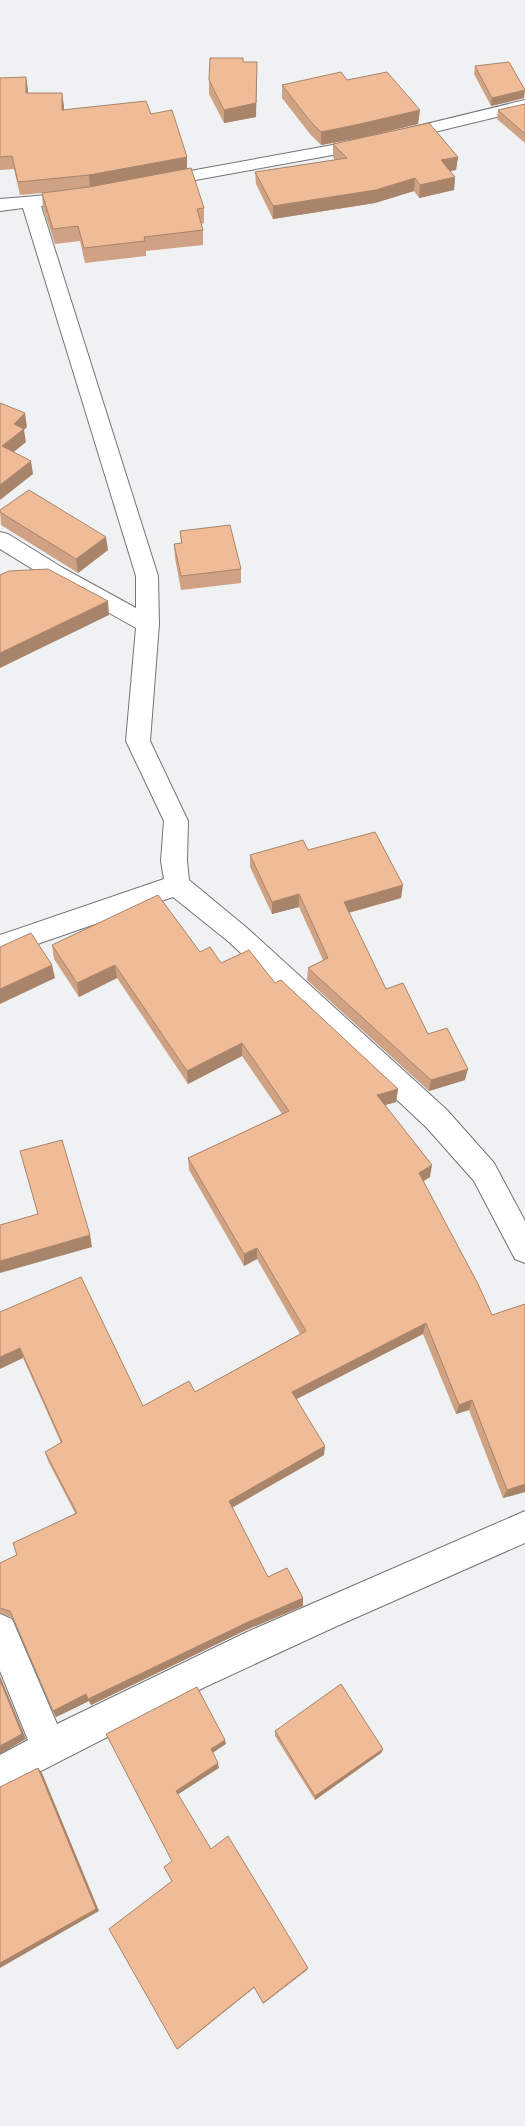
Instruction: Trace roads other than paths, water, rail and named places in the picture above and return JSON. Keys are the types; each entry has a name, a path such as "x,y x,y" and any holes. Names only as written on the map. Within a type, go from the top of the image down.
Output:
{"street":[{"path":"138,186 360,145 525,105"},
{"path":"0,205 60,199"},
{"path":"31,203 147,576 148,624 138,742 176,821 174,861 177,885 238,935 437,1119 484,1172 525,1250"},
{"path":"0,539 55,574 148,624"},
{"path":"18,576 55,574"},
{"path":"0,946 177,885"},
{"path":"0,1774 49,1747 212,1666 347,1603 525,1528"},
{"path":"0,1631 49,1747"}]}
